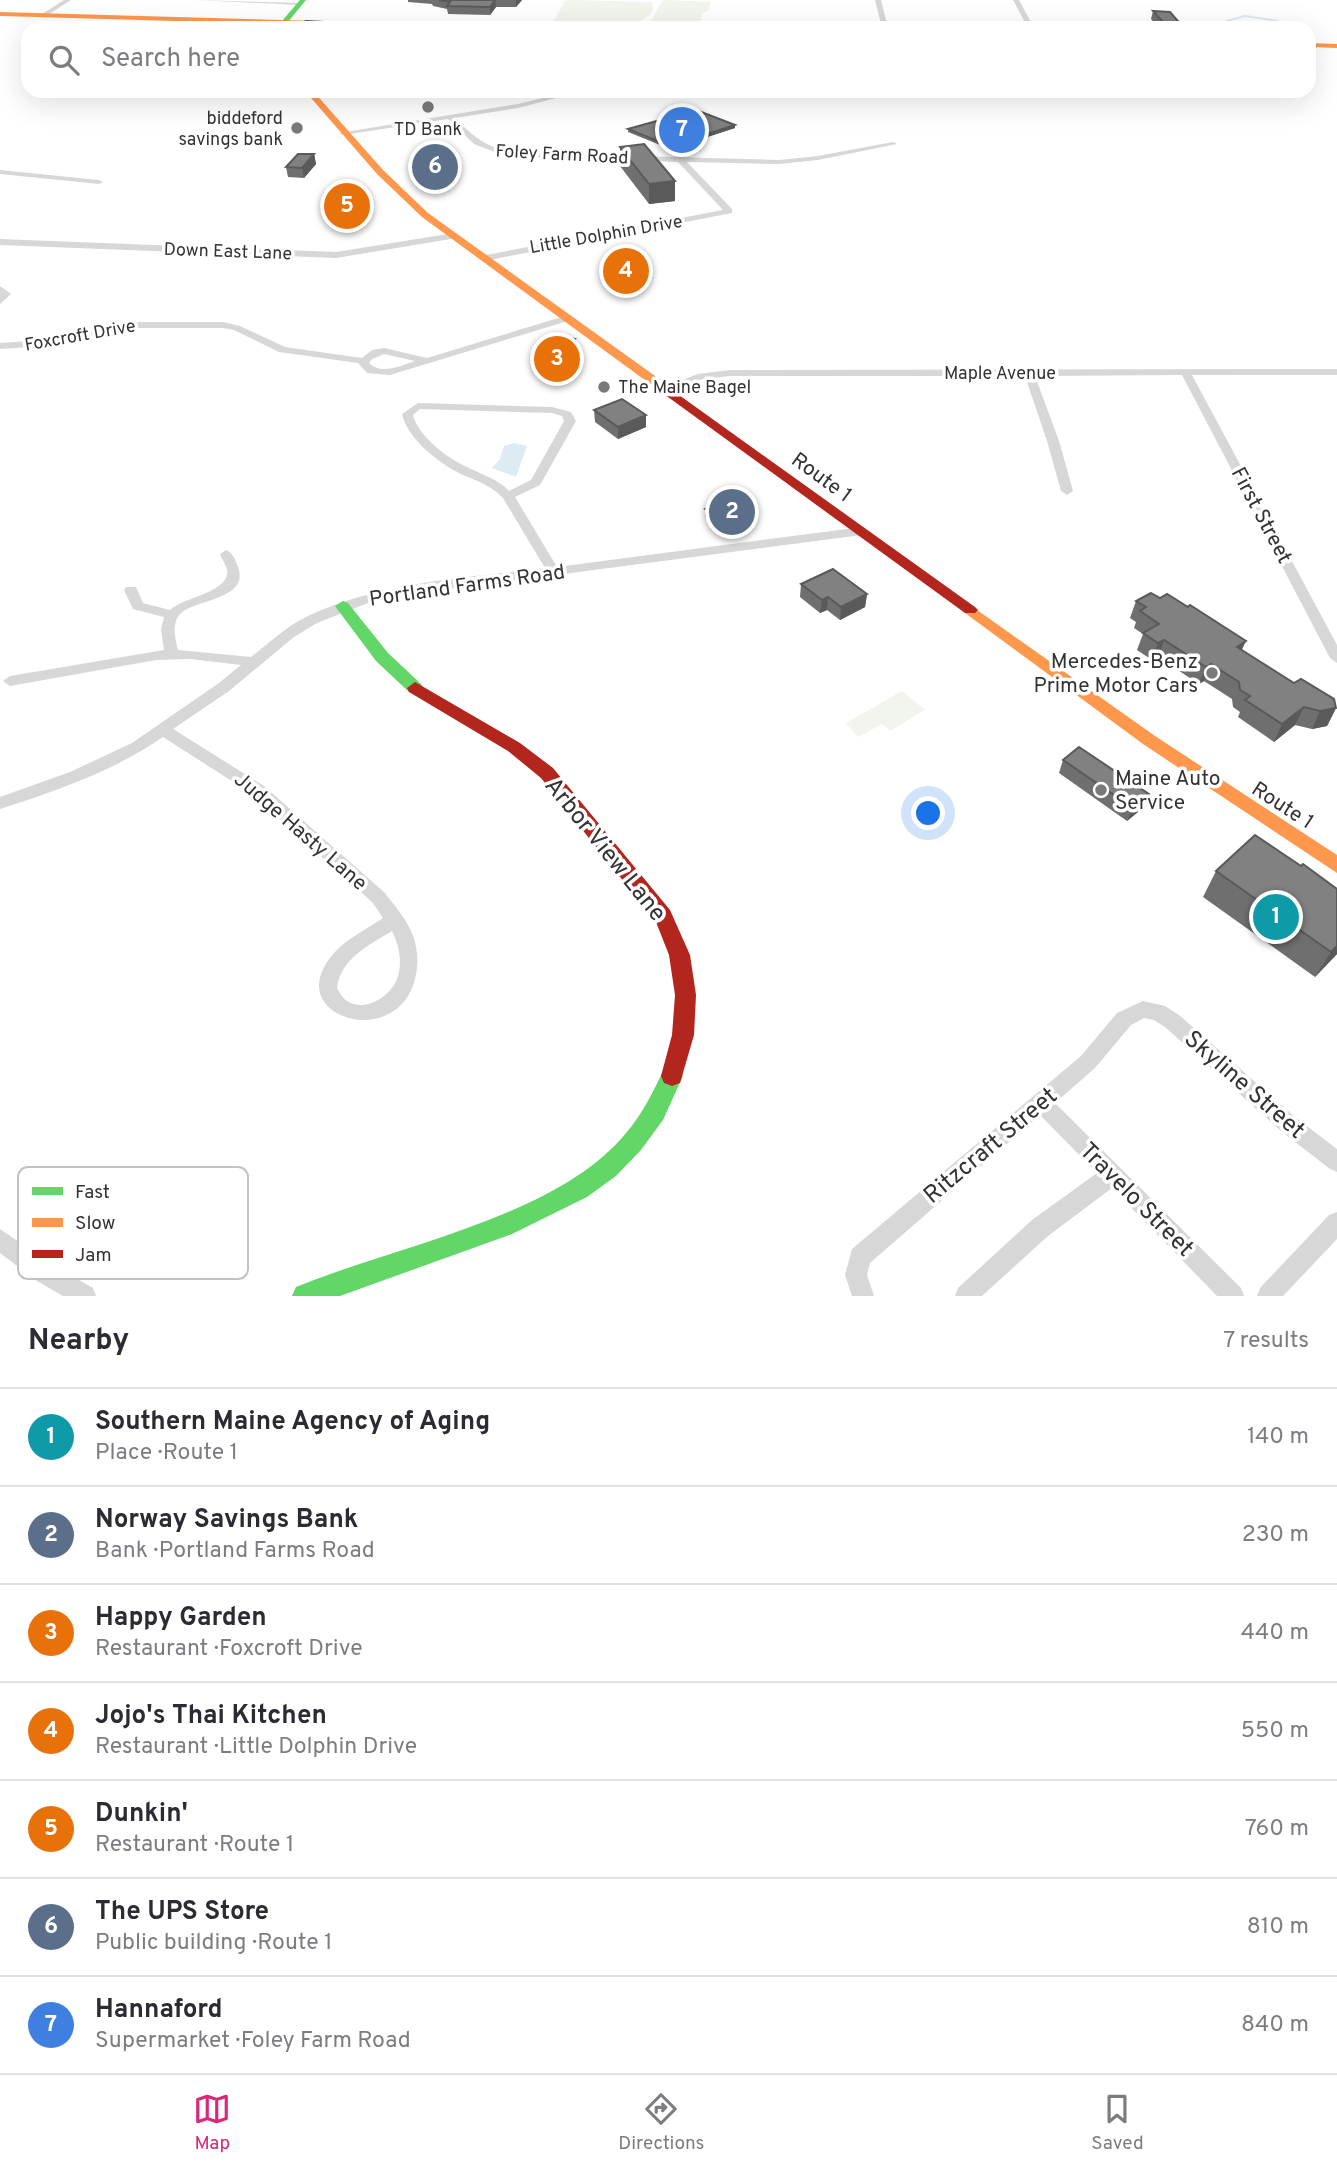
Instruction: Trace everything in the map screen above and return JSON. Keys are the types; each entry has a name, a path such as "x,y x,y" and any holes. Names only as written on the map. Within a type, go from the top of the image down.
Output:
{"main road":[{"path":"285,21 302,1"},
{"path":"0,14 187,21"},
{"path":"1316,45 1337,46"},
{"name":"Route 1","path":"315,98 400,193 454,236 1149,740 1337,865"},
{"name":"Arbor View Lane","path":"305,1296 491,1231 573,1195 616,1161 650,1121 673,1074 686,1019 685,976 672,931 650,899 562,789 512,745 401,677 343,606"}],"street":[{"path":"44,15 68,0"},
{"path":"197,0 302,1"},
{"path":"878,0 883,21"},
{"path":"1016,0 1027,21"},
{"path":"345,134 451,118 553,98"},
{"name":"Foley Farm Road","path":"451,118 476,144 493,151 788,162 893,144"},
{"name":"Little Dolphin Drive","path":"484,258 664,227 729,211 681,160"},
{"path":"0,173 99,182"},
{"name":"Down East Lane","path":"0,242 337,255 454,236"},
{"path":"0,289 6,294 0,301"},
{"name":"Foxcroft Drive","path":"364,361 366,369 381,373 568,318"},
{"name":"Foxcroft Drive","path":"0,346 44,343 127,325 223,325 237,328 287,351 364,361 375,354 390,351 412,359 429,361"},
{"name":"First Street","path":"1185,372 1337,659"},
{"name":"Maple Avenue","path":"665,388 702,376 730,373 1337,372"},
{"path":"1029,373 1067,491"},
{"path":"508,496 530,487 538,479 569,424 567,414 547,409 418,406 409,412 406,417 414,428 451,463 489,478 508,496 554,572"},
{"name":"Portland Farms Road","path":"0,803 102,765 163,730 300,627 343,606 403,591 862,531"},
{"path":"172,654 168,628 173,615 186,604 230,585 235,573 226,554"},
{"path":"131,590 138,606 173,615"},
{"path":"10,681 128,659 172,654 252,662"},
{"name":"Judge Hasty Lane","path":"163,730 258,790 379,898 396,919 408,947 411,964 409,980 402,993 374,1011 356,1012 340,1006 328,990 331,972 345,953 396,919"},
{"name":"Ritzcraft Street","path":"863,1296 856,1275 860,1257 1088,1062 1124,1019 1138,1011 1151,1010"},
{"name":"Skyline Street","path":"1151,1010 1172,1021 1287,1124 1337,1162"},
{"name":"Travelo Street","path":"1041,1102 1233,1296"},
{"path":"966,1296 1040,1228 1112,1174"},
{"path":"1268,1296 1337,1223"},
{"path":"0,1240 18,1253"},
{"path":"55,1279 85,1296"}],"shaded area":[{"path":"664,0 711,2 708,11 702,13 701,21 651,21"},
{"path":"565,1 652,2 653,9 647,17 639,21 554,21"},
{"path":"514,443 527,446 516,477 492,468 500,459 504,446"},
{"path":"902,691 925,710 890,731 882,724 858,737 846,723"}],"building":[{"path":"439,0 495,0 490,7 447,6 450,2"},
{"path":"1153,11 1170,12 1178,21 1162,21"},
{"path":"696,110 735,125 670,146 628,129"},
{"path":"644,144 675,181 649,184 620,147"},
{"path":"445,148 447,165 428,166 426,150"},
{"path":"298,154 314,154 302,168 286,167"},
{"path":"556,335 575,339 557,359 537,356"},
{"path":"622,399 646,415 618,427 594,410"},
{"path":"724,493 731,497 737,495 751,506 731,515 726,511 714,516 705,509 719,502 713,498"},
{"path":"833,569 867,594 841,607 828,597 822,600 801,584"},
{"path":"1151,593 1160,598 1167,594 1188,607 1190,605 1246,641 1237,647 1294,683 1301,679 1334,699 1336,708 1320,711 1304,707 1282,724 1245,700 1250,696 1240,690 1239,682 1211,664 1206,667 1164,640 1158,643 1143,633 1159,624 1140,611 1146,607 1136,601"},
{"path":"1079,747 1149,794 1133,808 1063,760"},
{"path":"1255,835 1301,866 1303,864 1337,889 1337,946 1331,952 1216,871"}],"waterway":[{"path":"1227,21 1245,16 1278,21"}],"traffic: fast":[{"path":"285,21 303,0"},
{"path":"343,606 382,657 415,688"},
{"path":"305,1296 512,1222 578,1189 608,1168 633,1143 655,1112 672,1076"}],"traffic: slow":[{"path":"0,14 244,21"},
{"path":"1316,45 1337,46"},
{"path":"315,98 380,172 425,215 672,394"},
{"path":"970,610 1149,740 1337,865"}],"traffic: jam":[{"path":"672,394 970,610"},
{"path":"415,688 514,747 547,773 663,916 679,955 686,995 683,1035 672,1076"}],"place":[{"name":"TD Bank","path":"428,107"},
{"name":"biddeford savings bank","path":"297,128"},
{"name":"Hannaford","path":"682,130"},
{"name":"The UPS Store","path":"435,167"},
{"name":"Dunkin'","path":"347,206"},
{"name":"Jojo's Thai Kitchen","path":"626,271"},
{"name":"Happy Garden","path":"557,359"},
{"name":"The Maine Bagel","path":"604,387"},
{"name":"Norway Savings Bank","path":"732,512"},
{"name":"Mercedes-Benz Prime Motor Cars","path":"1212,673"},
{"name":"Maine Auto Service","path":"1101,790"},
{"name":"Southern Maine Agency of Aging","path":"1276,917"}]}
